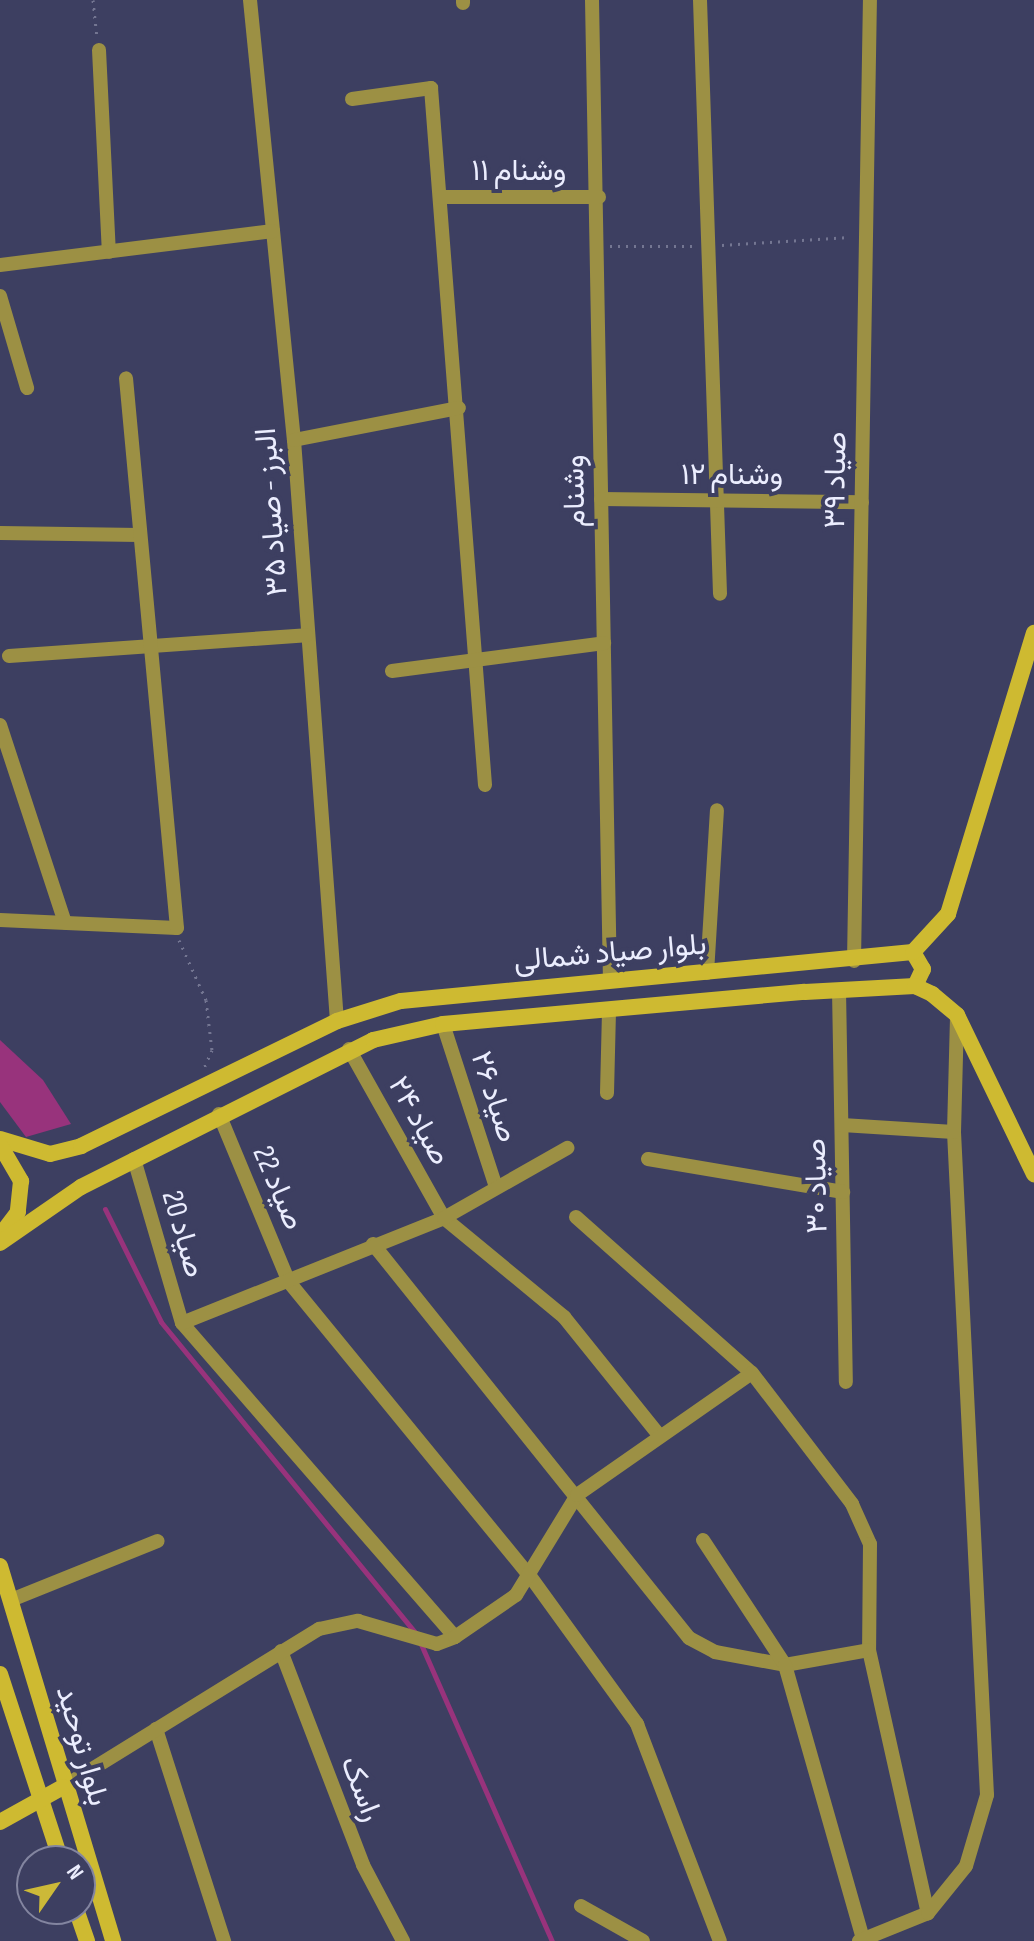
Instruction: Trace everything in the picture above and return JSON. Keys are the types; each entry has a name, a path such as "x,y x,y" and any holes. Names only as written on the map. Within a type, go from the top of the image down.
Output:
{"main road":[{"path":"1034,633 948,914 913,952 923,969 915,986 957,1015 1034,1174"},
{"name":"بلوار صیاد شمالی","path":"0,1139 50,1154 192,1092 337,1021 460,991 854,961 913,952"},
{"name":"بلوار صیاد شمالی","path":"0,1243 32,1215 219,1114 349,1049 443,1024 915,986"},
{"path":"0,1145 21,1181 18,1212 0,1237"},
{"name":"بلوار توحید","path":"0,1566 63,1787 113,1941"},
{"name":"بلوار توحید","path":"0,1674 56,1845"},
{"path":"0,1822 63,1787"}],"street":[{"name":"البرز - صیاد ۳۵","path":"250,0 294,440 306,635 337,1021"},
{"name":"وشنام","path":"592,0 599,197 597,246 610,981"},
{"path":"700,0 713,502 720,594"},
{"name":"صیاد ۳۹","path":"854,961 870,0"},
{"path":"99,50 109,252"},
{"path":"352,99 431,88 459,408 485,785"},
{"name":"وشنام ۱۱","path":"440,197 599,197"},
{"path":"0,265 273,231"},
{"path":"0,296 27,388"},
{"path":"0,920 177,928 126,378"},
{"path":"294,440 459,408"},
{"name":"وشنام ۱۲","path":"601,499 862,502"},
{"path":"0,533 140,535"},
{"path":"9,656 306,635"},
{"path":"392,671 604,643"},
{"path":"0,725 65,923"},
{"path":"707,973 717,810"},
{"name":"صیاد ۳۰","path":"839,990 846,1382"},
{"path":"607,1093 609,1011"},
{"path":"703,1540 785,1665 861,1940 928,1913 966,1866 987,1795 954,1132 957,1015"},
{"name":"صیاد ۲۶","path":"443,1024 496,1187"},
{"name":"صیاد ۲۴","path":"349,1049 444,1218"},
{"name":"صیاد 22","path":"219,1114 289,1282 530,1576 637,1724 720,1941"},
{"path":"842,1125 954,1132"},
{"path":"455,1637 182,1323 444,1218 567,1148"},
{"name":"صیاد 20","path":"134,1159 182,1323"},
{"path":"648,1159 843,1192"},
{"path":"576,1217 752,1373 852,1504 870,1544 869,1650 928,1913"},
{"path":"444,1218 564,1317 658,1434"},
{"path":"373,1244 689,1638 715,1652 785,1665 869,1650"},
{"path":"63,1787 319,1629 358,1621 437,1644 455,1637 516,1595 577,1495 658,1434 752,1373"},
{"path":"11,1600 158,1541"},
{"name":"راسک","path":"281,1651 363,1865 403,1941"},
{"path":"156,1729 224,1941"},
{"path":"581,1906 643,1941"}],"path":[{"path":"93,0 99,50"},
{"path":"597,246 708,246 866,236"},
{"path":"177,928 182,960 206,1000 212,1050 192,1092"}],"shaded area":[{"path":"0,1040 43,1080 71,1124 26,1137 0,1102"}],"waterway":[{"path":"105,1209 161,1322 416,1633"},
{"path":"420,1642 552,1941"}]}
